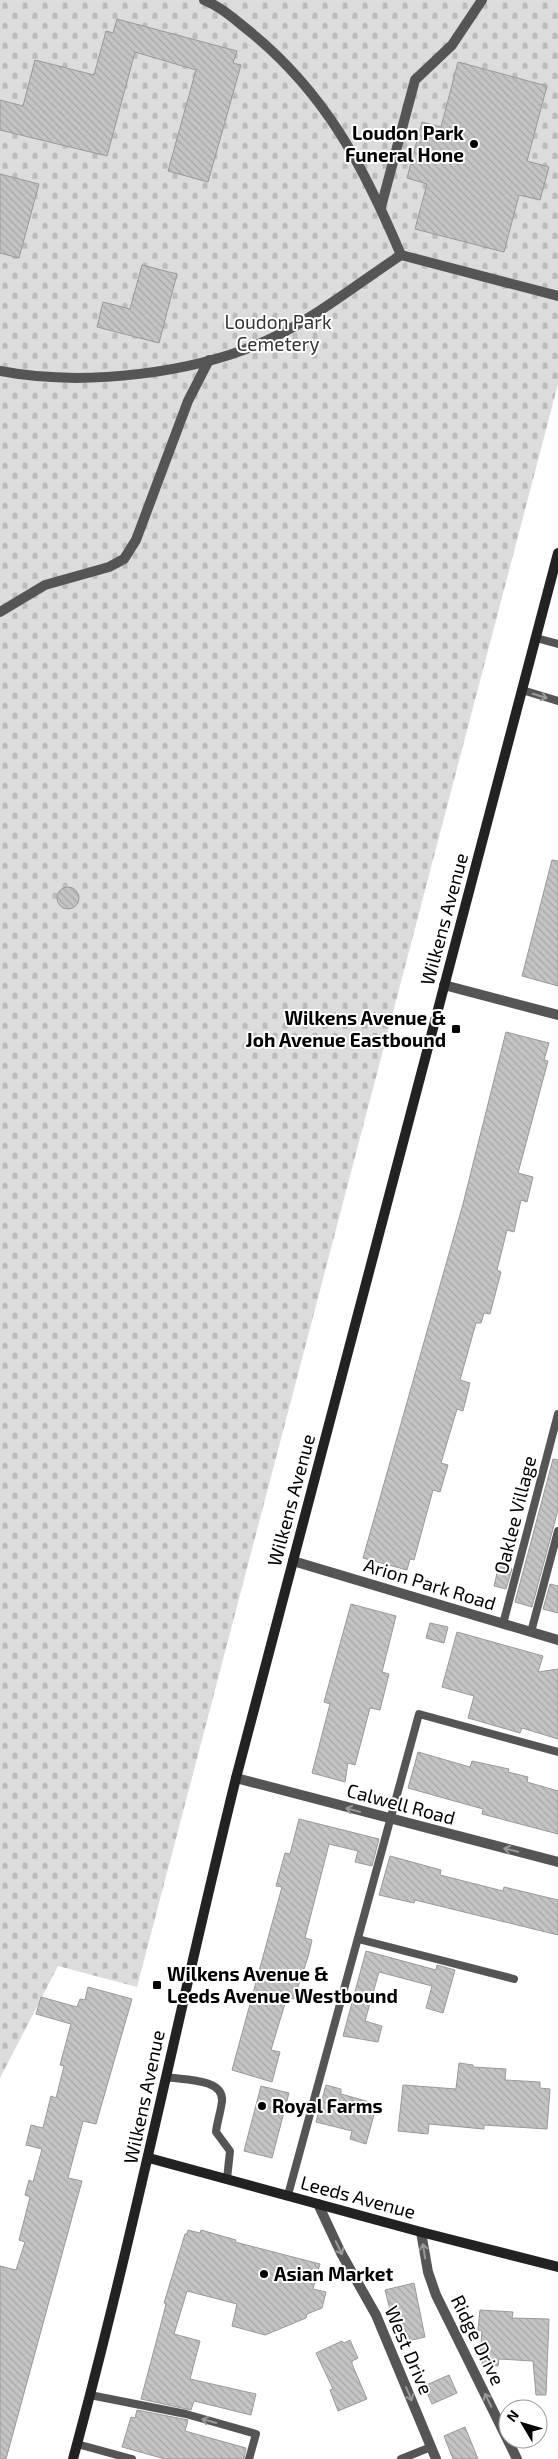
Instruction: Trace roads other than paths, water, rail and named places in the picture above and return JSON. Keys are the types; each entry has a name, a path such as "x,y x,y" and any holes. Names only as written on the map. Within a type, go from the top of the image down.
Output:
{"main road":[{"name":"Wilkens Avenue","path":"73,2459 148,2158 194,1948 236,1778 522,690 536,638 554,586 558,553"},
{"name":"Leeds Avenue","path":"148,2158 558,2267"}],"street":[{"path":"204,0 218,3 266,44 328,112 355,154 381,207 401,255"},
{"path":"381,207 415,80 452,45 482,0"},
{"path":"0,371 25,376 64,379 108,377 209,360 274,337 326,306 401,255 558,296"},
{"path":"0,612 45,585 109,568 124,559 136,540 188,401 209,360"},
{"path":"444,986 558,1015"},
{"name":"Arion Park Road","path":"293,1561 558,1640"},
{"name":"Calwell Road","path":"236,1778 558,1862"},
{"name":"West Drive","path":"318,2204 341,2253 376,2315 436,2459"},
{"name":"Ridge Drive","path":"422,2232 428,2272 436,2295 517,2459"}],"lane":[{"path":"536,638 558,644"},
{"path":"522,690 558,701"},
{"name":"Oaklee Village","path":"503,1624 558,1414"},
{"path":"531,1632 558,1531"},
{"path":"288,2196 419,1714 558,1752"},
{"path":"358,1938 514,1979"},
{"path":"166,2077 211,2084 218,2088 221,2093 222,2100 216,2132 230,2151 227,2179"},
{"path":"90,2395 186,2414 256,2434 249,2459"},
{"path":"77,2444 132,2459"},
{"path":"401,2459 431,2447"}],"place":[{"name":"Loudon Park Funeral Hone","path":"474,144"},
{"name":"Wilkens Avenue & Joh Avenue Eastbound","path":"456,1029"},
{"name":"Wilkens Avenue & Leeds Avenue Westbound","path":"157,1985"},
{"name":"Royal Farms","path":"262,2106"},
{"name":"Asian Market","path":"264,2274"}],"park label":[{"name":"Loudon Park Cemetery","path":"278,333"}]}
